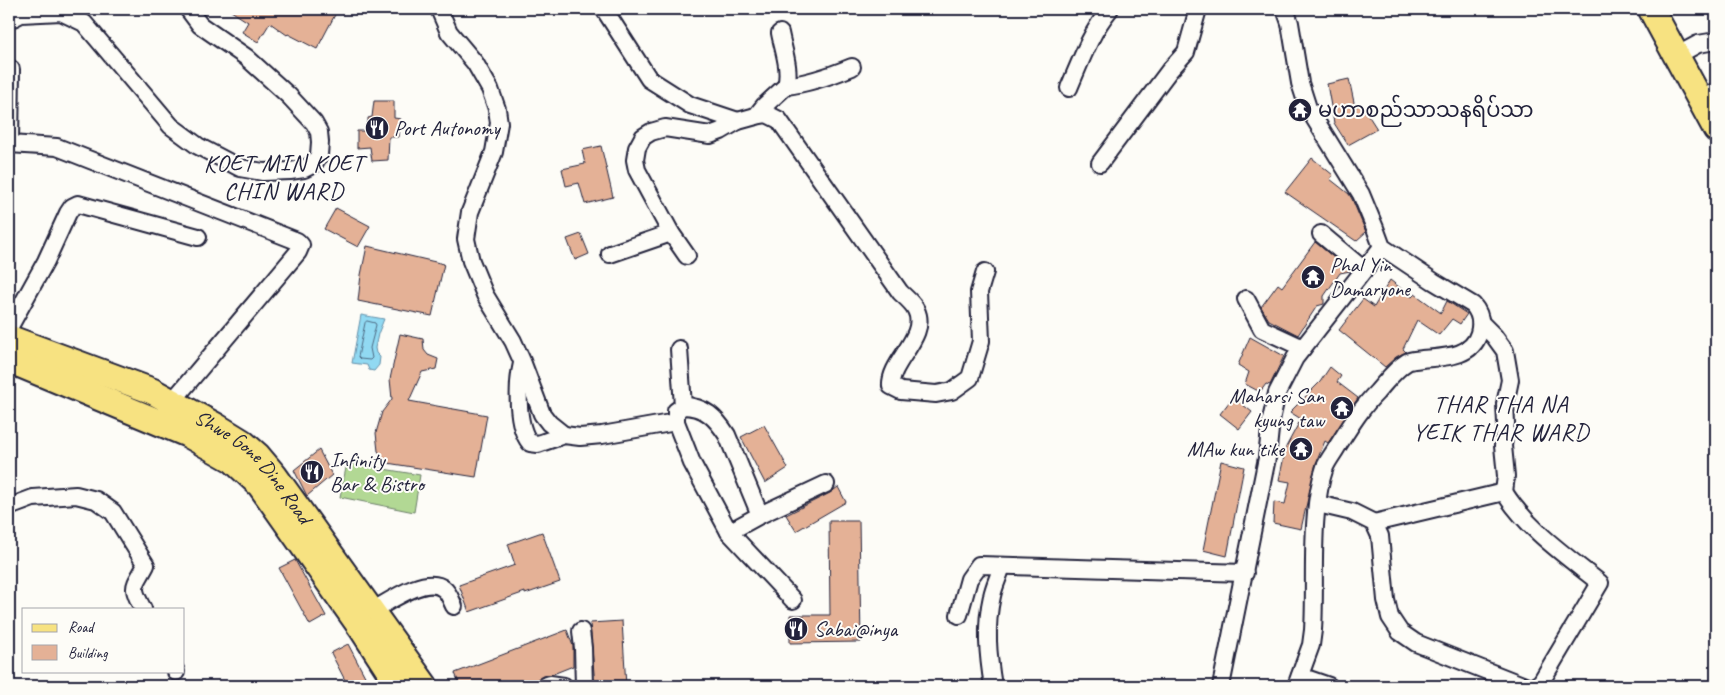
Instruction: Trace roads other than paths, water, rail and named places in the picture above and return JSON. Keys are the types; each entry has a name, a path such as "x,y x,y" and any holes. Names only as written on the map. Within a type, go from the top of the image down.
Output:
{"main road":[{"path":"1651,9 1676,56 1708,96 1716,129"},
{"name":"Shwe Gone Dine Road","path":"9,338 152,391 242,442 274,474 425,686"},
{"name":"Shwe Gone Dine Road","path":"9,360 187,434 233,460 260,485 362,629 399,686"}],"street":[{"path":"17,14 61,12 84,24 171,126 215,157 240,168 263,172 304,169 314,164 319,155 320,142 319,132 314,122 289,96 246,57 200,25 188,9"},
{"path":"438,9 449,32 475,63 490,89 497,109 499,123 494,152 470,212 466,238 471,260 485,295 513,341 542,414 549,423 564,435"},
{"path":"604,9 649,79 690,106 738,121"},
{"path":"1069,88 1091,36 1101,19 1110,9"},
{"path":"1100,163 1186,52 1198,9"},
{"path":"1285,9 1290,23 1300,83 1306,103 1360,194 1376,228 1382,247 1432,281 1473,304 1478,310 1482,324 1505,351 1510,380 1505,404 1506,424 1503,446 1506,476 1504,492 1515,510 1546,540 1600,583 1541,682 1535,686"},
{"path":"780,33 788,74 786,86"},
{"path":"1676,56 1698,44 1716,42"},
{"path":"756,116 786,86 821,79 852,67"},
{"path":"11,69 9,144 57,146 297,241 301,245 298,252 171,401 157,422"},
{"path":"687,256 671,233 637,170 635,160 637,148 643,137 665,128 710,134 721,132 738,121 767,114 779,120 895,286 916,309 917,329 903,358 895,369 891,386 900,391 936,394 952,390 970,378 981,341 979,292 985,272"},
{"path":"9,328 46,261 72,206 78,204 198,237"},
{"path":"610,254 671,233"},
{"path":"1321,234 1364,270"},
{"path":"1220,686 1268,458 1271,420 1277,393 1295,358 1382,247"},
{"path":"1246,299 1262,329 1303,348"},
{"path":"1328,686 1298,681 1311,645 1313,630 1315,538 1318,504 1326,466 1350,426 1371,398 1408,362 1445,357 1468,350 1478,336 1482,324"},
{"path":"679,349 683,406"},
{"path":"522,361 518,389 520,414 527,439 530,443 538,444 564,435 580,437 602,435 676,422"},
{"path":"760,516 728,436 720,424 710,413 700,408 683,406 676,411 676,422 692,463 730,532 793,600"},
{"path":"730,532 826,484"},
{"path":"1374,523 1504,492"},
{"path":"9,507 33,498 76,495 96,500 113,512 146,565 134,591 142,608"},
{"path":"1318,504 1352,512 1374,523 1380,536 1386,600 1390,617 1400,632 1416,643 1525,686"},
{"path":"959,615 969,580 979,565 1245,573"},
{"path":"993,686 988,634 992,596 1002,566"},
{"path":"372,611 414,588 434,584 443,588 454,606"},
{"path":"581,631 584,686"},
{"path":"544,686 550,684 564,686"}],"water":[{"path":"361,315 384,319 375,348 376,353 380,357 379,365 374,371 369,370 367,365 352,363"}],"place":[{"name":"မဟာစည်သာသနရိပ်သာ","path":"1300,110"},
{"name":"Port Autonomy","path":"377,128"},
{"name":"Phal Yin Damaryone","path":"1313,277"},
{"name":"Maharsi San kyung taw","path":"1342,408"},
{"name":"MAw kun tike","path":"1301,449"},
{"name":"Infinity Bar & Bistro","path":"312,472"},
{"name":"Sabai@inya","path":"796,629"}],"district":[{"name":"KOET MIN KOET CHIN WARD","path":"284,177"},
{"name":"THAR THA NA YEIK THAR WARD","path":"1501,418"}]}
